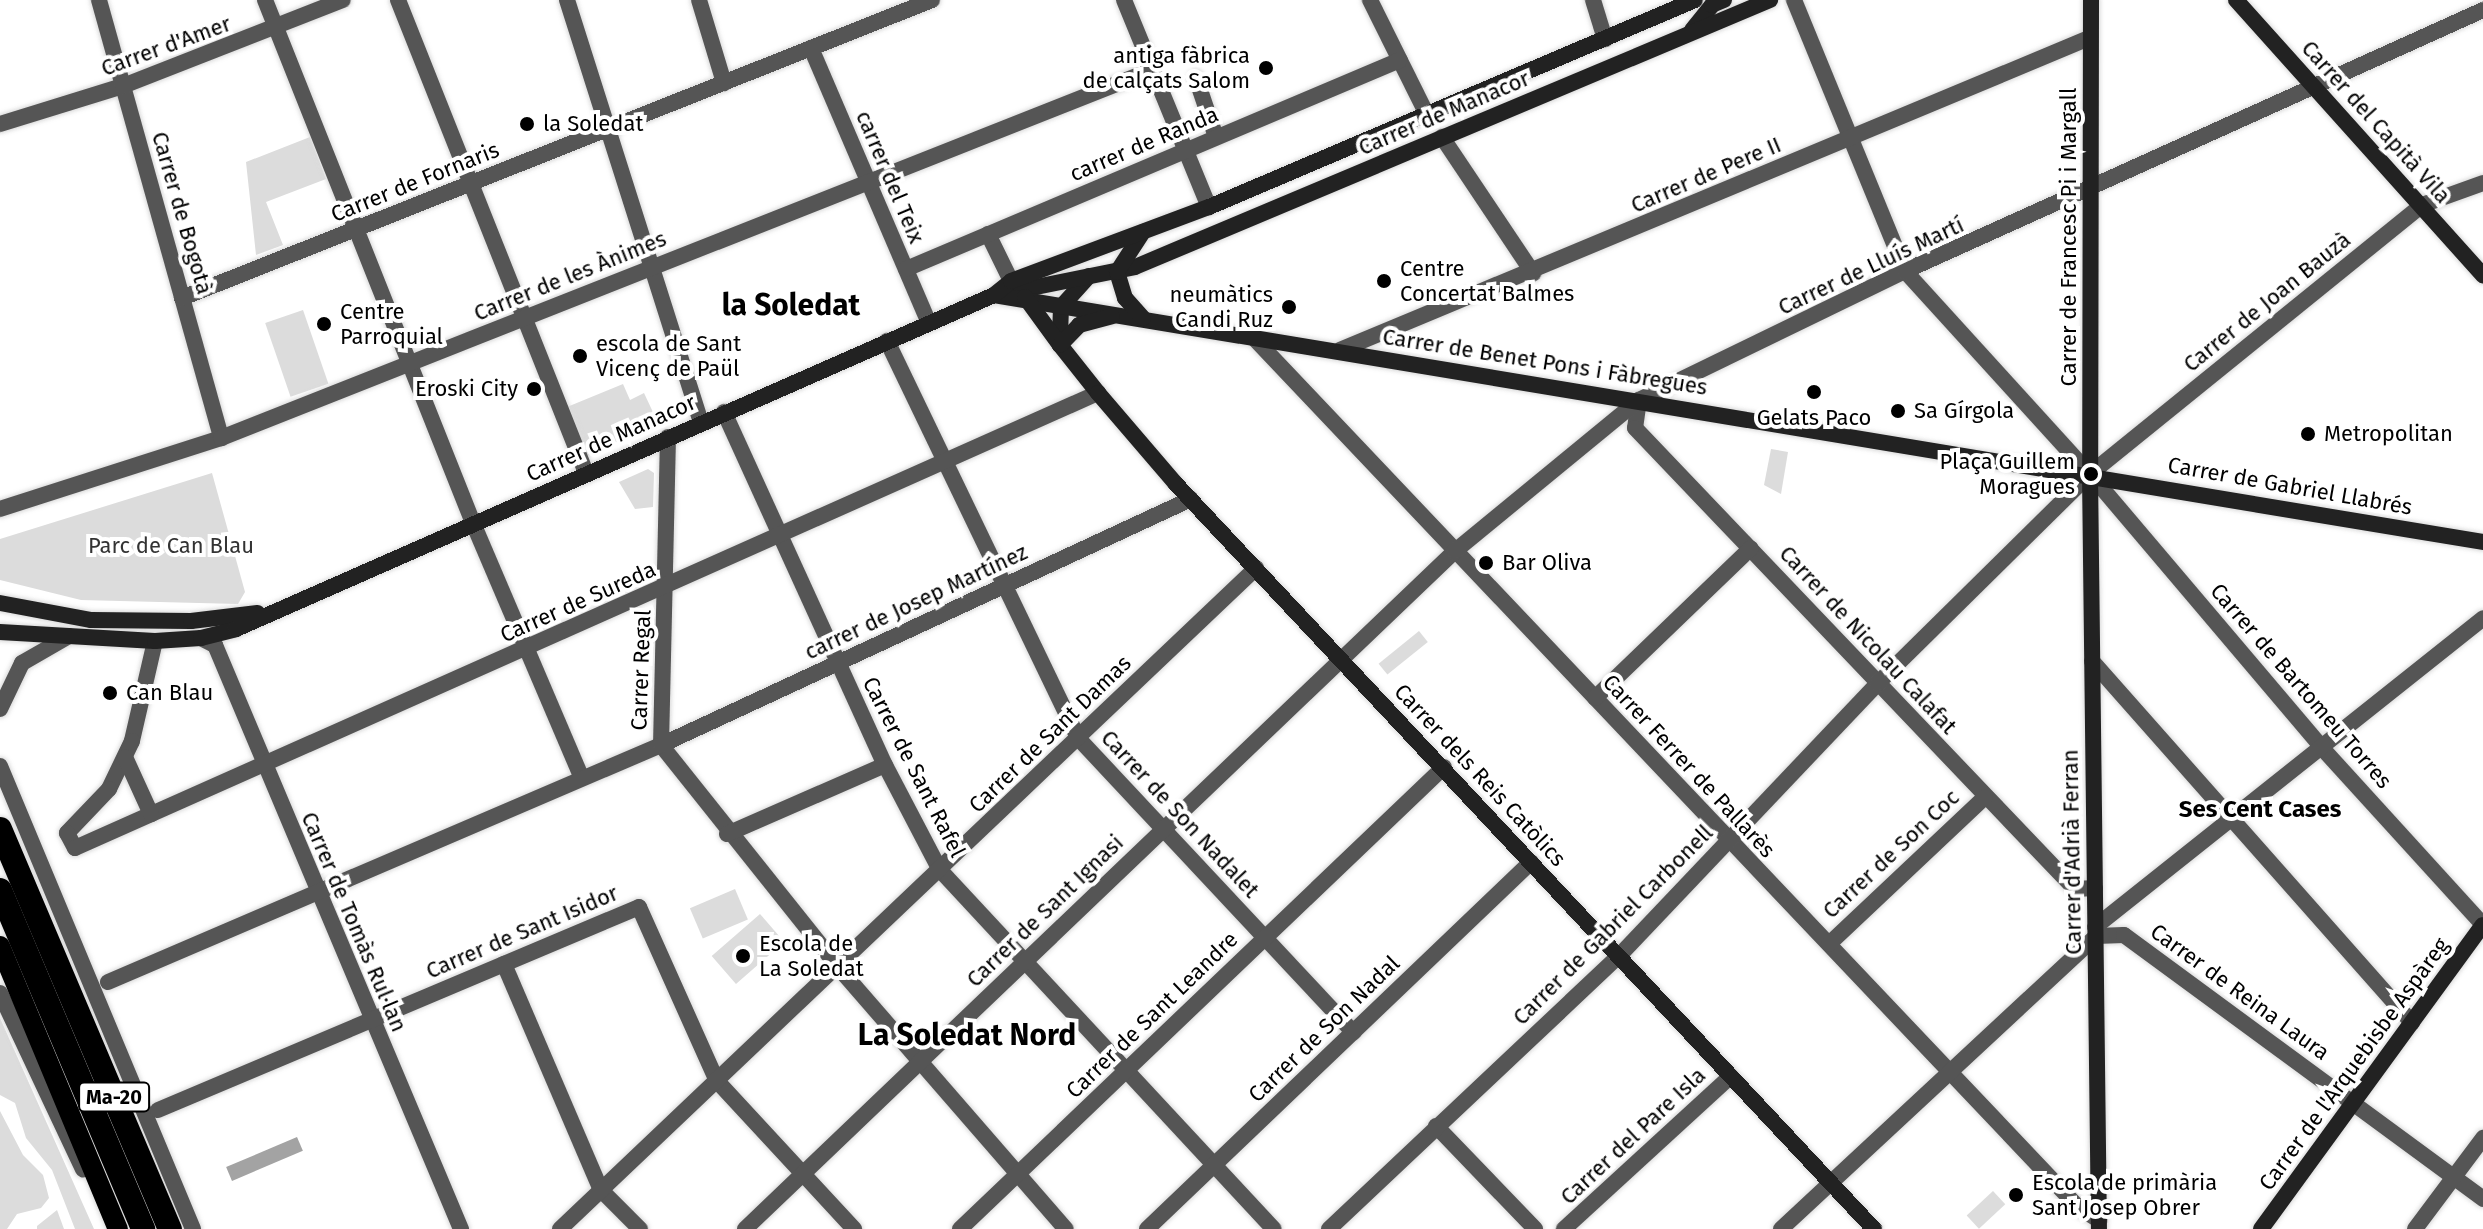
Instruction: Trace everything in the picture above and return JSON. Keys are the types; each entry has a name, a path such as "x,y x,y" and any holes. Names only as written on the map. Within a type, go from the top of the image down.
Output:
{"highway":[{"name":"Ma-20","path":"0,829 170,1229"},
{"name":"Ma-20","path":"0,890 143,1229"}],"main road":[{"path":"0,946 118,1229"}],"street":[{"name":"Carrer de Bogotà","path":"99,0 221,438"},
{"path":"108,982 582,778 473,523 265,0"},
{"name":"Carrer d'Amer","path":"0,124 123,86 277,29 343,0"},
{"path":"398,0 586,473"},
{"path":"567,0 701,423"},
{"path":"699,0 724,83"},
{"name":"Carrer de Fornaris","path":"182,298 609,131 811,48 902,6 932,0"},
{"path":"1124,0 1209,207"},
{"path":"1370,0 1427,115"},
{"path":"1593,0 1605,39"},
{"name":"Carrer de Manacor","path":"1019,290 1143,232 1209,207 1695,0"},
{"path":"1688,34 1712,5 1724,0"},
{"name":"Carrer de Manacor","path":"1131,259 1442,137 1770,0"},
{"name":"Carrer de Bartomeu Torres","path":"1794,0 1905,271 2090,474 2323,749 2483,925"},
{"name":"Carrer de Francesc Pi i Margall","path":"2090,474 2094,190 2089,38 2091,0"},
{"name":"Carrer del Capità Vila","path":"2236,0 2483,275"},
{"name":"Carrer de Lluís Martí","path":"1340,659 1455,551 1639,400 1905,271 2094,190 2483,10"},
{"name":"Carrer de Pere II","path":"1340,350 1533,273 2089,38"},
{"name":"carrer del Teix","path":"811,48 929,323"},
{"name":"carrer de Randa","path":"906,269 1400,60"},
{"name":"Carrer de les Ànimes","path":"0,509 221,438 1152,70"},
{"path":"1196,78 1216,137"},
{"path":"1442,137 1533,273"},
{"name":"Carrer de Joan Bauzà","path":"2090,474 2422,205 2483,183"},
{"path":"1143,232 1131,259 1117,272 1125,298 1143,318"},
{"path":"988,234 1019,290"},
{"name":"Carrer de Manacor","path":"0,632 155,641 212,639 994,295 1117,272"},
{"path":"1060,345 1061,307 1089,276"},
{"name":"Carrer de Benet Pons i Fàbregues","path":"1019,290 1061,307 1121,314 2090,474"},
{"name":"Carrer dels Reis Catòlics","path":"1019,290 1098,393 1191,499 1874,1229"},
{"path":"1060,345 1079,325 1121,314"},
{"name":"Carrer Ferrer de Pallarès","path":"1252,336 2078,1207 2099,1224"},
{"name":"Carrer de Son Nadalet","path":"887,341 1078,738 1353,1032"},
{"name":"Carrer de Sureda","path":"125,757 109,789 67,833 75,848 266,767 1098,393"},
{"name":"Carrer de Nicolau Calafat","path":"1639,400 1635,428 2075,889 2095,888"},
{"name":"Carrer de Sant Rafel","path":"724,412 885,765 940,870 1124,1072 1274,1229"},
{"name":"Carrer Regal","path":"668,437 667,587 661,745 727,834 838,967"},
{"name":"Carrer de Gabriel Llabrés","path":"2090,474 2483,542"},
{"name":"Carrer d'Adrià Ferran","path":"2090,474 2099,1224"},
{"name":"Carrer de Gabriel Carbonell","path":"1329,1229 1619,956 1878,683 2090,474"},
{"name":"carrer de Josep Martínez","path":"582,778 661,745 1191,499"},
{"path":"1595,698 1751,548"},
{"name":"Carrer de Sant Damas","path":"560,1229 1256,568"},
{"name":"Carrer de Manacor","path":"2,603 91,620 239,616 291,605"},
{"path":"212,639 239,616"},
{"path":"1781,1229 2096,931 2483,618"},
{"path":"0,709 22,663 72,635"},
{"name":"Carrer de Tomàs Rul·lan","path":"212,639 461,1229"},
{"path":"151,814 125,757 150,681 155,641"},
{"name":"Carrer de Sant Ignasi","path":"745,1229 1340,659"},
{"path":"2092,661 2412,1023"},
{"path":"727,834 885,765"},
{"path":"0,766 193,1229"},
{"name":"Carrer de Sant Leandre","path":"960,1229 1444,767"},
{"name":"Carrer de Son Coc","path":"1829,944 1985,797"},
{"name":"Carrer de Son Nadal","path":"1147,1229 1531,862"},
{"name":"Carrer de Sant Isidor","path":"158,1110 639,907 717,1081"},
{"name":"Carrer de l'Arquebisbe Aspàreg","path":"2261,1229 2483,925"},
{"name":"Carrer de Reina Laura","path":"2096,931 2124,935 2483,1199"},
{"path":"504,964 601,1190 640,1229"},
{"path":"838,967 1066,1229"},
{"path":"0,993 109,1229"},
{"name":"Carrer del Pare Isla","path":"1564,1229 1731,1076"},
{"path":"717,1081 854,1229"},
{"path":"1436,1126 1535,1229"},
{"path":"2415,1229 2483,1138"}],"green space":[{"path":"310,137 326,179 266,202 283,245 256,255 246,162"},
{"path":"303,310 328,384 291,397 265,323"},
{"path":"623,384 630,400 644,393 659,425 587,456 567,407"},
{"path":"1771,449 1788,452 1781,494 1764,485"},
{"path":"648,469 654,473 653,507 635,509 619,482"},
{"name":"Parc de Can Blau","path":"212,473 245,592 238,604 81,600 0,580 0,539"},
{"path":"1419,631 1428,642 1387,675 1379,664"},
{"path":"735,889 748,919 703,939 690,908"},
{"path":"760,914 784,942 736,984 712,956"},
{"path":"0,1018 94,1229 75,1229 52,1170 26,1138 15,1103 0,1095"},
{"path":"0,1111 23,1155 43,1175 49,1198 41,1208 17,1214 7,1229 0,1229"},
{"path":"1993,1191 2005,1204 1979,1229 1967,1216"},
{"path":"57,1210 64,1229 37,1229 37,1226"}],"shaded area":[{"path":"297,1137 303,1151 232,1181 226,1167"}],"place":[{"name":"antiga fàbrica de calçats Salom","path":"1266,68"},
{"name":"la Soledat","path":"527,124"},
{"name":"Centre Concertat Balmes","path":"1384,281"},
{"name":"neumàtics Candi Ruz","path":"1289,307"},
{"name":"Centre Parroquial","path":"324,324"},
{"name":"escola de Sant Vicenç de Paül","path":"580,356"},
{"name":"Eroski City","path":"534,389"},
{"name":"Gelats Paco","path":"1814,392"},
{"name":"Sa Gírgola","path":"1898,411"},
{"name":"Metropolitan","path":"2308,434"},
{"name":"Plaça Guillem Moragues","path":"2091,474"},
{"name":"Bar Oliva","path":"1486,563"},
{"name":"Can Blau","path":"110,693"},
{"name":"Escola de La Soledat","path":"743,956"},
{"name":"Escola de primària Sant Josep Obrer","path":"2016,1195"}],"district":[{"name":"la Soledat","path":"791,305"},
{"name":"Ses Cent Cases","path":"2260,810"},
{"name":"La Soledat Nord","path":"967,1035"}]}
